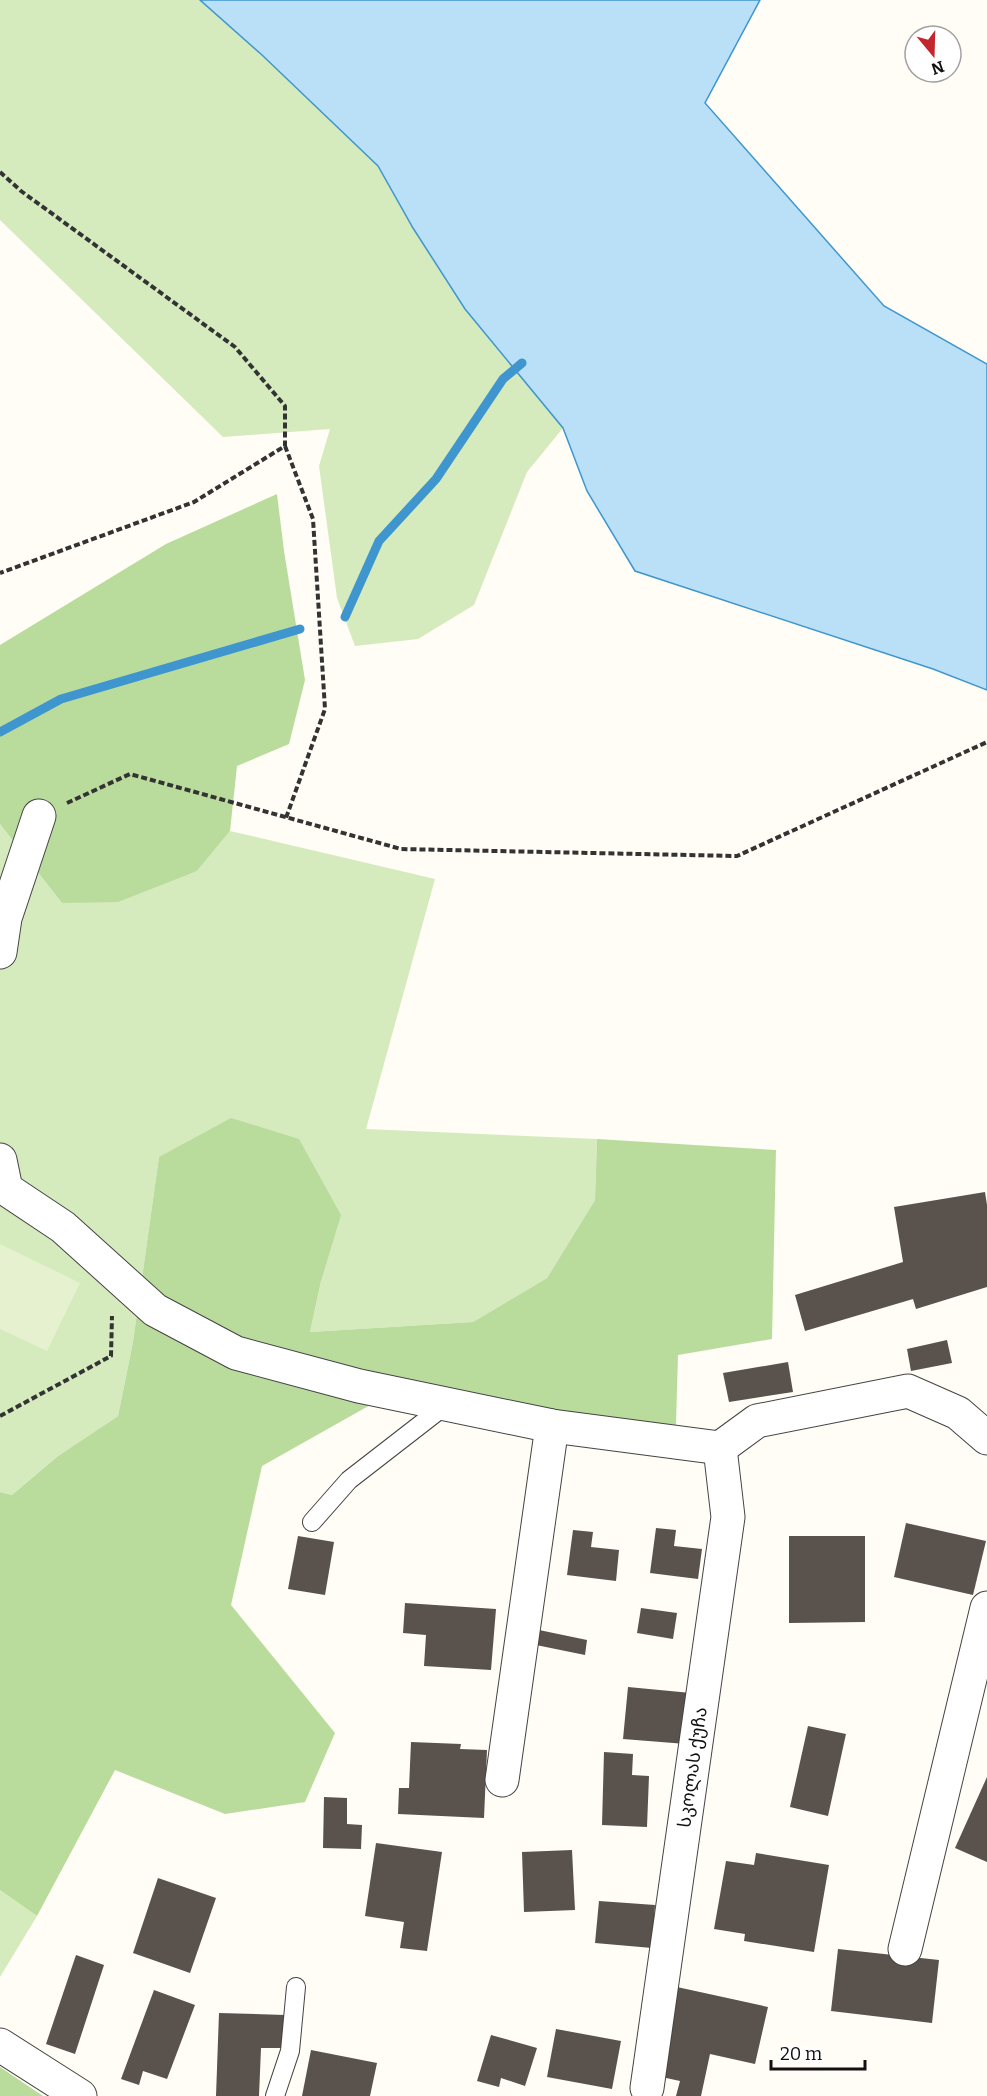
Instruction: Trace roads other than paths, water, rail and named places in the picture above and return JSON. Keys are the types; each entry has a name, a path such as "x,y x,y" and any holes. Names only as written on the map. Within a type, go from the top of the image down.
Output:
{"street":[{"path":"0,952 5,918 39,816"},
{"path":"0,1160 6,1189 63,1227 155,1310 236,1353 359,1386 552,1426 720,1448 757,1421 908,1391 958,1413 987,1438"},
{"path":"502,1780 552,1426"},
{"name":"სკოლას ქუჩა","path":"647,2088 728,1517 720,1448"},
{"path":"905,1949 987,1608"},
{"path":"0,2045 80,2096"}],"lane":[{"path":"312,1522 349,1480 447,1404"},
{"path":"275,2096 290,2051 296,1987"}],"water":[{"path":"200,0 760,0 705,103 884,306 987,364 987,690 933,669 635,571 587,491 563,428 465,309 413,228 378,166 262,55"}],"waterway":[{"path":"345,617 379,541 436,479 503,379 522,363"},
{"path":"0,732 61,699 300,629"}]}
